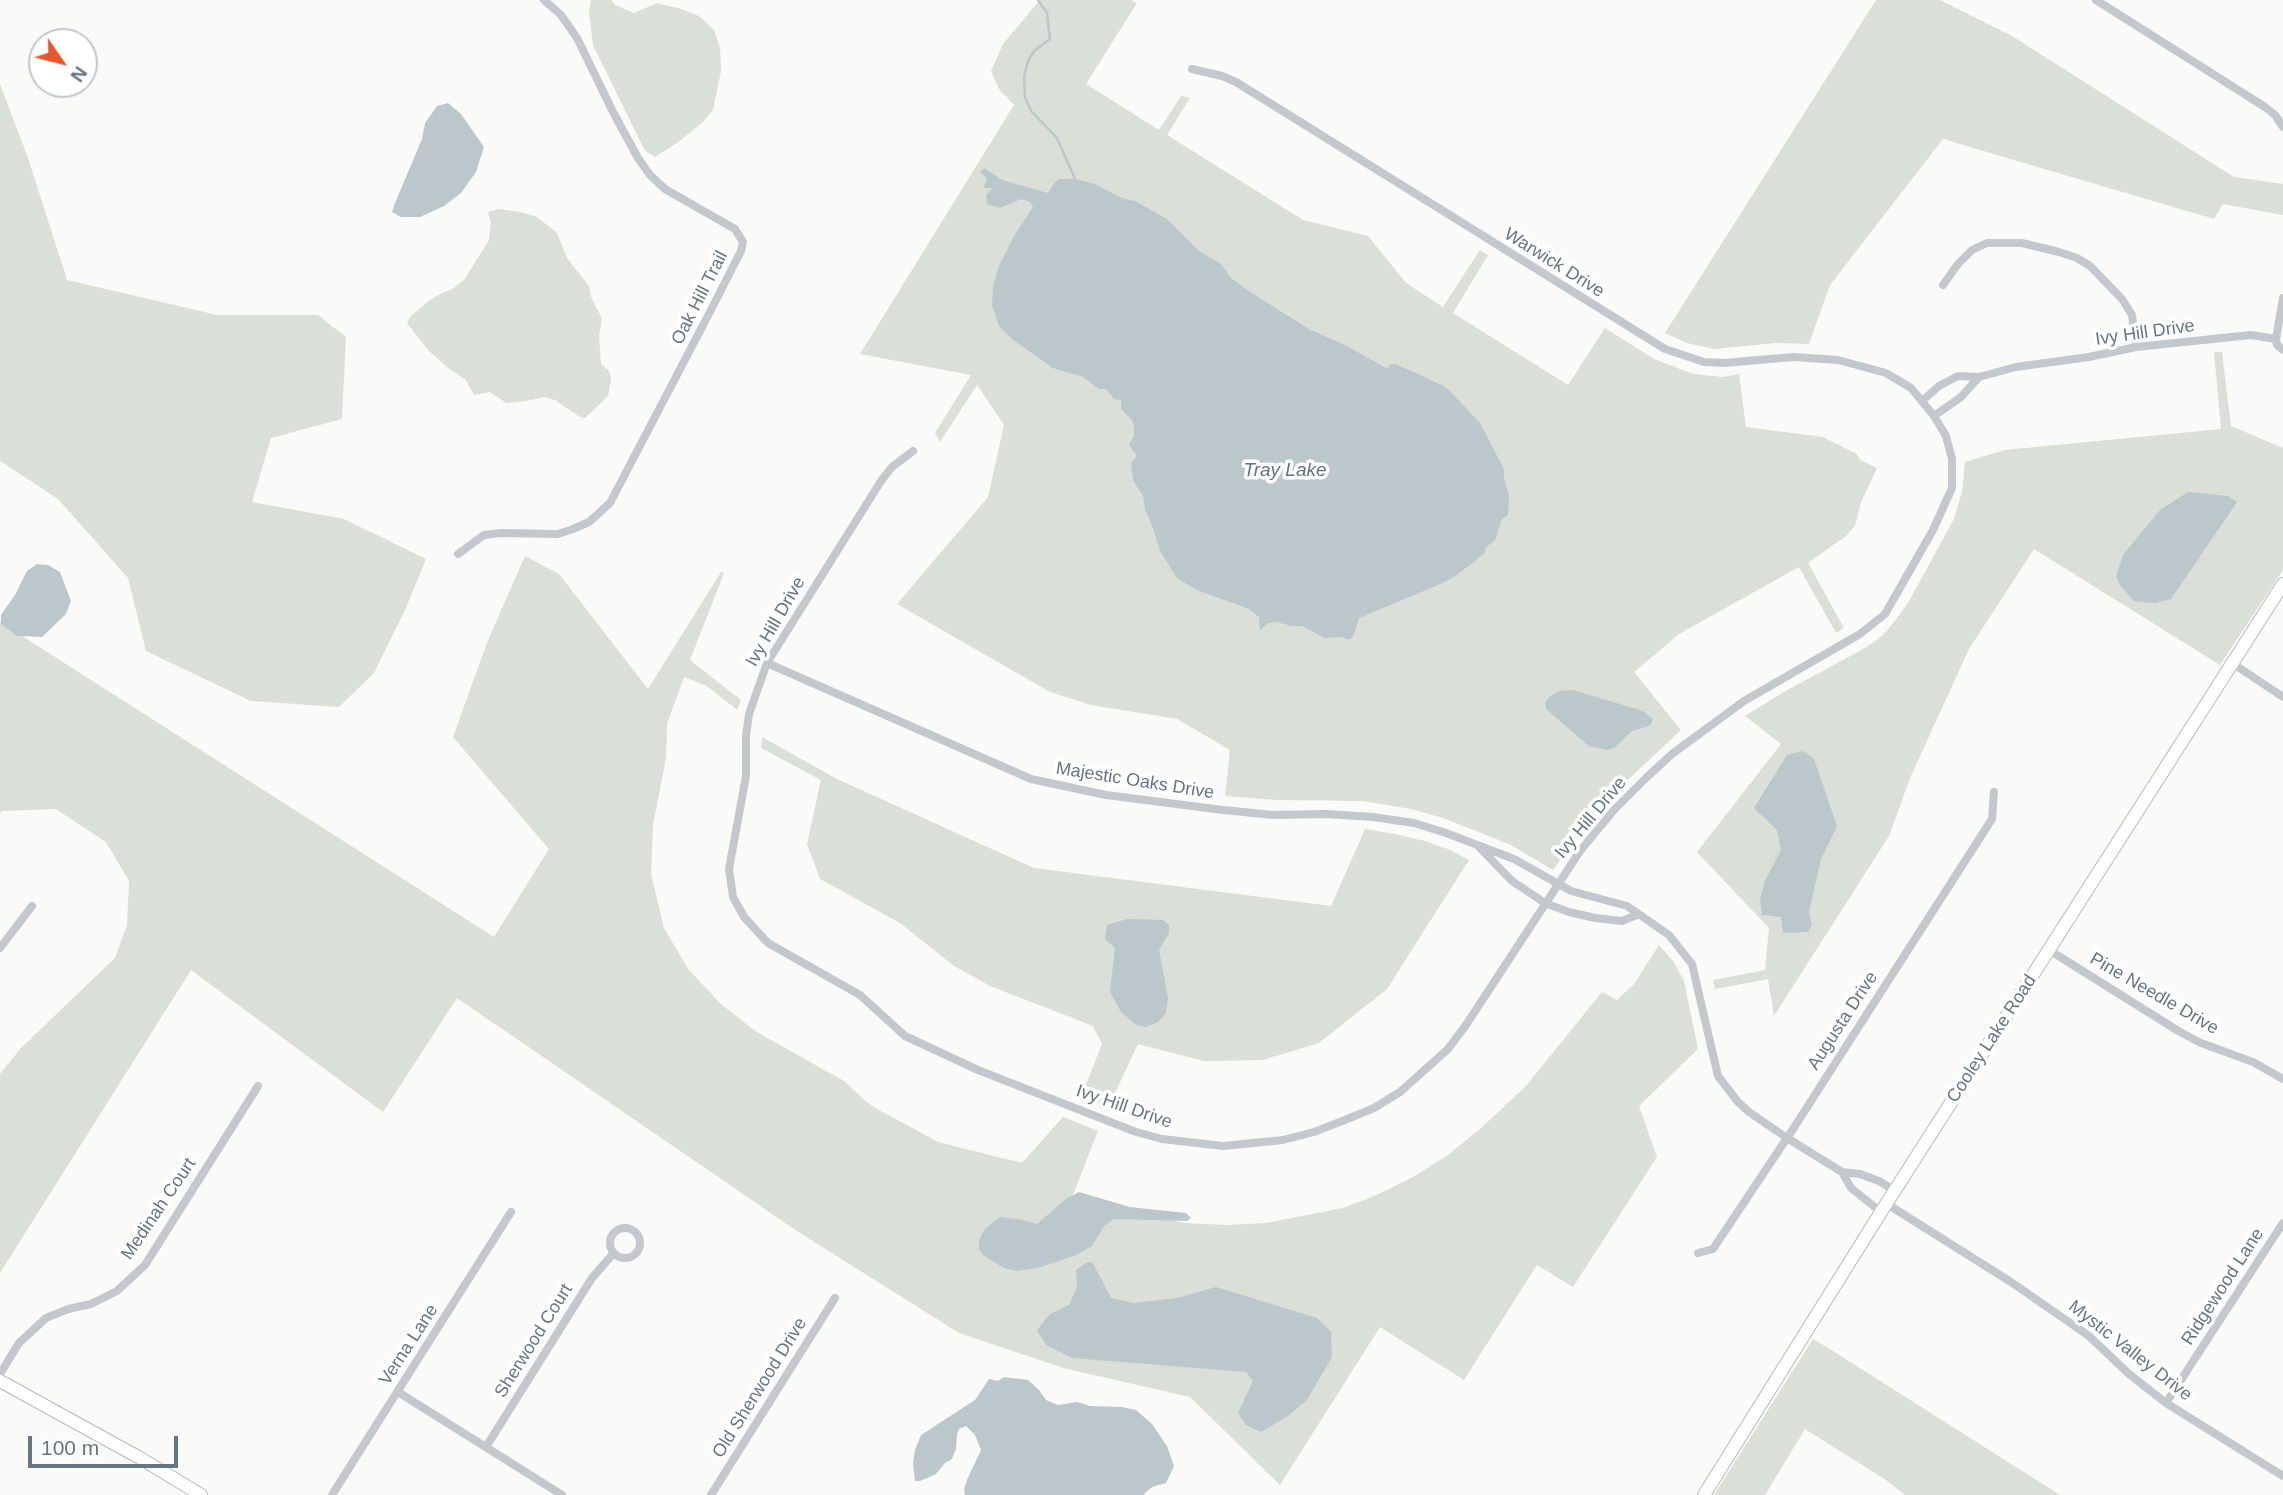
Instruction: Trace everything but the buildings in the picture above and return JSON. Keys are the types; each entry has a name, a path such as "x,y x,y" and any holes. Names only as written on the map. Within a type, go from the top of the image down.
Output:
{"street":[{"name":"Oak Hill Trail","path":"458,554 484,535 558,534 573,529 589,522 610,503 713,306 743,242 735,229 665,188 650,175 612,112 577,38 561,15 544,0"},
{"path":"2096,0 2265,107 2283,127"},
{"name":"Warwick Drive","path":"1192,69 1236,82 1665,349 1704,362 1724,363 1793,357 1838,360 1886,373 1911,388 1922,401"},
{"path":"1943,285 1972,250 1987,243 2022,243 2059,252 2090,266 2122,299 2132,315 2136,347"},
{"path":"2283,298 2277,345 2283,350"},
{"name":"Ivy Hill Drive","path":"913,451 892,467 881,481 767,663 749,714 746,736 747,776 729,869 733,897 744,917 768,943 860,995 905,1036 978,1070 1136,1132 1191,1143 1223,1146 1254,1144 1314,1132 1374,1108 1400,1092 1448,1049 1600,826 1646,778 1672,754 1756,693 1860,634 1885,614 1933,530 1952,488 1950,447 1934,416 1922,401 1939,386 1958,376 1979,377 2016,367 2089,357 2136,347 2251,335 2279,337"},
{"name":"Ivy Hill Drive","path":"1934,416 1961,397 1979,377"},
{"name":"Cooley Lake Road","path":"1707,1494 1884,1208 2283,584"},
{"name":"Majestic Oaks Drive","path":"767,663 1031,779 1106,795 1223,810 1273,815 1373,817 1414,823 1514,859 1558,885 1590,897 1627,906 1668,935 1692,964 1718,1076 1749,1112 1842,1171 1860,1174 1895,1191"},
{"path":"2232,663 2283,697"},
{"name":"Augusta Drive","path":"1698,1253 1713,1248 1992,819 1994,792"},
{"name":"Majestic Oaks Drive","path":"1477,845 1513,881 1545,903 1595,918 1622,921 1637,915"},
{"path":"0,948 32,906"},
{"name":"Pine Needle Drive","path":"2049,950 2180,1032 2201,1043 2253,1062 2283,1079"},
{"name":"Medinah Court","path":"0,1374 19,1343 46,1318 91,1304 117,1291 145,1265 258,1086"},
{"name":"Majestic Oaks Drive","path":"1842,1171 1851,1188 1884,1208"},
{"name":"Mystic Valley Drive","path":"1884,1208 2011,1282 2090,1336 2129,1374 2166,1403 2283,1476"},
{"name":"Verna Lane","path":"332,1495 511,1212"},
{"name":"Ridgewood Lane","path":"2166,1403 2283,1223"},
{"name":"Sherwood Court","path":"486,1447 592,1278 613,1254"},
{"name":"Old Sherwood Drive","path":"711,1495 835,1298"},
{"path":"0,1381 201,1495"},
{"path":"398,1392 562,1495"}],"shaded area":[{"path":"591,0 611,0 615,5 634,13 657,3 678,8 699,16 714,30 720,48 721,71 713,110 702,123 655,157 645,151 593,45 589,12"},
{"path":"1040,0 1131,0 1137,3 1086,84 1159,130 1181,96 1190,98 1167,135 1303,220 1368,236 1406,283 1443,307 1480,250 1488,255 1453,313 1568,385 1605,328 1654,359 1693,374 1723,377 1739,374 1746,427 1823,437 1857,454 1860,460 1877,468 1861,502 1855,526 1846,536 1808,563 1844,628 1836,633 1799,567 1679,634 1634,672 1681,730 1615,792 1585,826 1553,870 1509,844 1443,818 1411,809 1363,801 1277,800 1225,796 1230,750 1177,719 1091,705 1050,692 897,604 988,497 1004,425 977,385 940,442 935,433 971,375 860,354 1014,105 999,89 991,71 1003,44"},
{"path":"1876,0 1940,0 2012,36 2234,177 2283,184 2283,215 2223,204 2214,219 1943,139 1830,285 1809,344 1775,343 1714,349 1687,343 1665,333"},
{"path":"0,84 28,158 67,280 217,315 318,315 346,337 342,419 271,438 252,502 344,519 426,559 374,673 339,707 251,701 146,651 128,578 58,499 0,461"},
{"path":"498,209 537,217 557,233 567,258 589,286 591,297 602,319 599,336 601,364 609,371 611,379 608,396 585,418 555,400 544,397 506,403 490,392 474,395 466,380 428,350 407,323 425,304 464,280 489,240 491,223 488,212"},
{"path":"2214,352 2222,352 2231,426 2283,448 2283,570 2220,665 2034,549 1969,649 1910,778 1889,836 1774,1016 1768,979 1715,989 1713,980 1765,970 1769,928 1697,852 1781,744 1745,716 1882,636 1908,603 1954,519 1962,492 1965,462 2005,450 2221,429"},
{"path":"525,556 559,574 648,689 721,572 724,573 690,660 741,700 737,710 707,686 684,677 667,724 666,758 653,825 651,874 664,928 688,969 721,1004 755,1031 844,1081 870,1105 938,1142 1022,1163 1063,1117 1098,1131 1073,1195 1147,1216 1186,1223 1226,1225 1266,1223 1343,1208 1415,1176 1448,1155 1480,1129 1526,1086 1602,992 1617,1000 1634,984 1659,945 1674,962 1684,981 1698,1049 1639,1106 1657,1157 1573,1287 1537,1265 1464,1380 1380,1327 1280,1485 1190,1397 1063,1368 959,1333 797,1231 457,998 383,1112 191,970 0,1273 0,1074 21,1048 115,958 127,925 129,881 106,842 56,809 0,813 0,622 494,937 549,849 453,737 488,640"},
{"path":"762,737 837,779 1034,868 1331,906 1365,829 1425,841 1469,860 1387,989 1319,1043 1263,1060 1204,1061 1138,1044 1109,1106 1082,1095 1102,1044 1093,1026 990,986 954,966 900,923 820,879 807,844 821,780 761,748"},
{"path":"1813,1339 2060,1495 1905,1495 1805,1429 1765,1495 1714,1495"}],"water":[{"path":"448,103 461,114 484,147 476,172 461,193 444,206 420,217 401,217 392,212 422,139 425,123 437,106"},
{"name":"Tray Lake","path":"984,168 1002,180 1048,193 1060,179 1076,179 1137,202 1167,219 1199,251 1221,264 1231,278 1309,329 1386,368 1396,364 1446,387 1480,423 1504,469 1509,495 1508,515 1502,519 1495,540 1485,548 1485,553 1454,577 1359,618 1350,640 1341,637 1325,638 1302,626 1279,622 1268,623 1260,631 1259,617 1249,609 1197,590 1177,578 1160,551 1145,510 1143,496 1133,480 1131,463 1137,456 1129,445 1134,436 1134,427 1132,420 1121,409 1121,400 1114,399 1106,389 1099,389 1083,377 1053,368 1012,339 999,326 992,305 998,268 1033,207 1030,202 1021,199 1000,208 987,204 986,195 993,188 984,188 987,178 980,172"},
{"path":"2188,492 2228,496 2237,502 2171,599 2154,603 2134,601 2116,576 2123,555 2160,510"},
{"path":"37,564 48,565 60,572 71,601 66,614 42,637 17,636 1,624 1,615 27,571"},
{"path":"1573,690 1643,711 1653,719 1651,725 1632,731 1614,748 1607,750 1589,746 1546,709 1545,703 1550,696 1559,691"},
{"path":"1803,751 1814,759 1837,826 1821,859 1809,912 1812,925 1808,932 1783,933 1781,917 1762,915 1760,899 1765,881 1781,850 1777,830 1754,808 1787,755"},
{"path":"1127,919 1163,920 1169,925 1169,933 1159,950 1168,998 1166,1013 1158,1022 1146,1027 1136,1025 1121,1012 1110,992 1115,948 1105,939 1107,925"},
{"path":"1079,1192 1130,1207 1186,1213 1191,1218 1187,1221 1114,1219 1104,1226 1092,1246 1074,1256 1037,1268 1017,1271 1004,1268 983,1255 979,1249 979,1240 985,1229 1000,1217 1037,1224 1066,1199"},
{"path":"1088,1262 1093,1263 1111,1298 1133,1303 1177,1298 1216,1287 1317,1318 1331,1332 1332,1357 1307,1400 1288,1416 1261,1432 1246,1425 1238,1413 1253,1381 1246,1372 1072,1358 1046,1345 1037,1330 1050,1314 1069,1305 1077,1287 1076,1270"},
{"path":"1004,1377 1028,1380 1046,1400 1058,1405 1077,1402 1090,1406 1136,1410 1152,1424 1167,1446 1174,1466 1166,1483 1152,1487 1143,1495 965,1495 967,1480 981,1450 975,1435 966,1426 959,1429 952,1459 936,1474 915,1481 913,1463 921,1435 975,1400 989,1379 998,1381"}],"waterway":[{"path":"1038,0 1047,13 1050,39 1034,51 1029,59 1024,76 1025,97 1031,111 1057,138 1075,179"}]}
